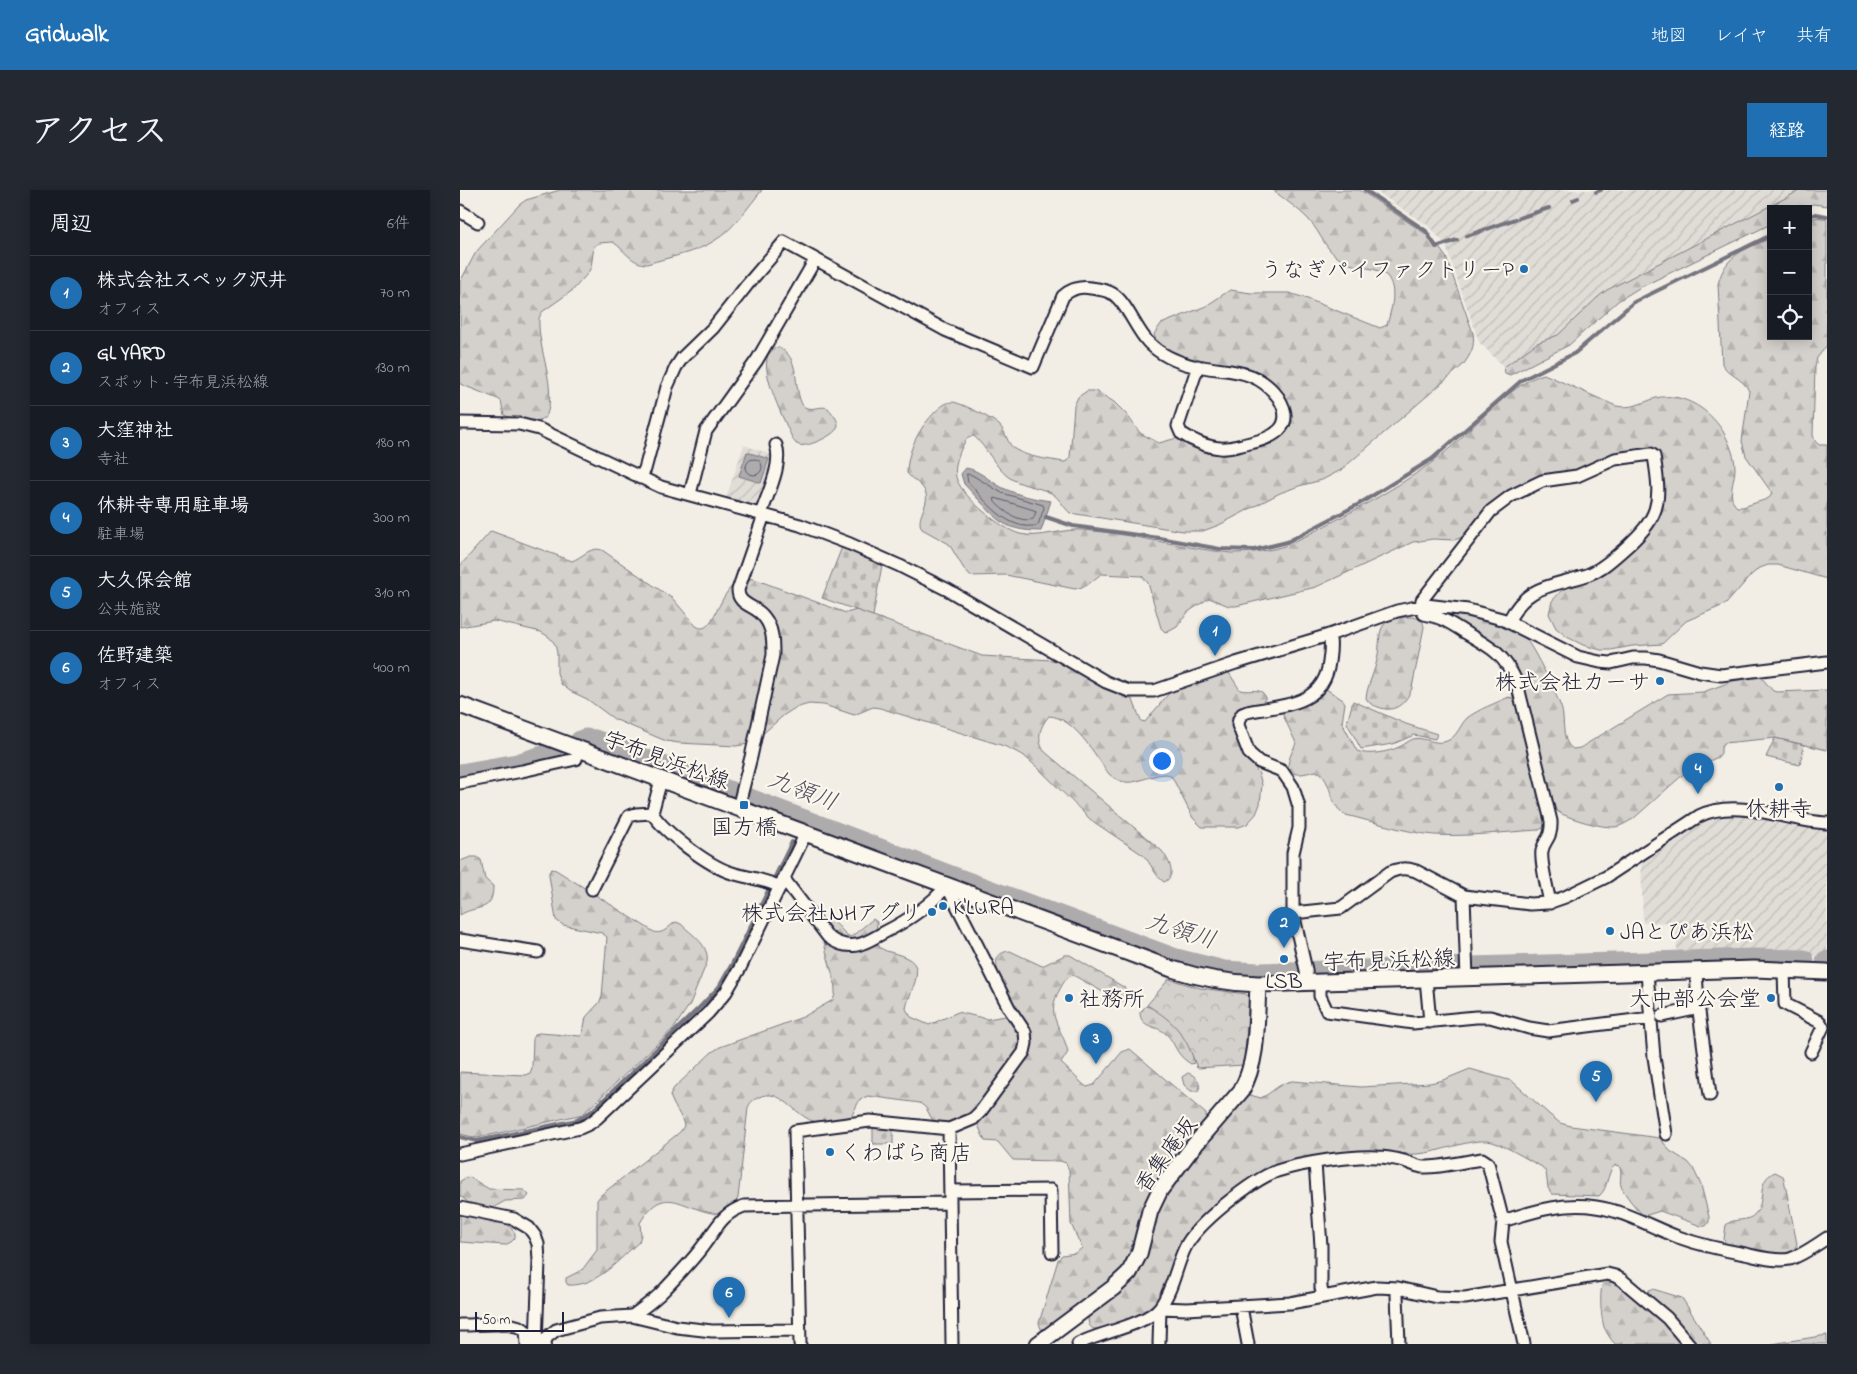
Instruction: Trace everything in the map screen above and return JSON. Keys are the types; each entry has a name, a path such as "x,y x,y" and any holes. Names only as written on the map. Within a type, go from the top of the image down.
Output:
{"main road":[{"name":"宇布見浜松線","path":"460,706 661,780 741,801 806,834 1186,974 1222,981 1258,984 1310,977 1426,979 1467,971 1696,972 1784,970 1827,972"},
{"name":"香集庵坂","path":"1038,1344 1113,1288 1129,1273 1139,1254 1150,1211 1160,1190 1192,1148 1241,1091 1247,1081 1253,1059 1258,984"}],"street":[{"path":"460,211 478,222"},
{"path":"640,478 645,469 667,387 676,367 682,358 713,328 784,242 945,330 1033,367 1063,296 1069,290 1077,287 1104,290 1118,298 1138,330 1151,345 1175,360 1198,366 1244,373 1269,387 1284,408 1283,424 1278,432 1264,440 1228,448 1212,447 1181,433 1178,426 1198,366"},
{"path":"690,494 706,431 757,360 815,260"},
{"path":"460,423 519,424 538,429 661,488 690,494 816,531 900,566 948,590 1106,682 1129,691 1154,691 1236,663 1329,635 1397,611 1421,606 1442,606 1468,610 1502,619 1578,656 1600,662 1611,663 1634,658 1646,658 1700,672 1721,675 1827,662"},
{"path":"741,801 773,655 773,639 769,624 763,615 755,608 740,601 738,590 777,464 778,451 776,445"},
{"path":"1508,622 1519,603 1526,597 1543,588 1599,570 1644,530 1658,501 1658,480 1654,456 1651,454 1615,460 1577,476 1542,481 1511,496 1491,511 1422,600 1421,606 1424,614 1450,621 1493,649 1503,659 1514,677 1551,821 1550,837 1543,847 1542,856 1550,903"},
{"path":"1329,635 1331,640 1327,671 1324,680 1313,694 1297,702 1242,714 1238,726 1249,753 1259,762 1282,771 1288,778 1297,796 1300,818 1293,853 1293,913 1310,977 1327,1011 1413,1023 1476,1017 1490,1018 1548,1031 1657,1017 1699,1008"},
{"path":"460,783 522,772 576,759 579,750"},
{"path":"652,813 661,780"},
{"path":"1293,913 1341,908 1398,868 1416,871 1464,896 1530,904 1550,903 1606,877 1699,816 1715,810 1732,808 1827,823"},
{"path":"592,889 627,819 632,814 652,813 678,838 710,862 732,873 777,883 828,937 845,945 855,946 865,943 898,926 929,904 947,886 1009,1008 1024,1032 1026,1043 1024,1052 981,1111 973,1119 949,1129 870,1122 795,1131 800,1344"},
{"path":"460,1154 580,1128 597,1118 708,1012 726,992 740,968 777,883 806,834"},
{"path":"1464,896 1467,971"},
{"path":"460,940 538,952"},
{"path":"1784,970 1786,1004 1820,1022 1823,1027 1810,1052"},
{"path":"1647,972 1657,1017 1654,1057 1666,1134"},
{"path":"1696,972 1710,1095"},
{"path":"1426,979 1430,1022"},
{"path":"949,1129 952,1344"},
{"path":"1078,1344 1089,1338 1119,1329 1152,1314 1160,1308 1167,1296 1184,1249 1196,1230 1265,1176 1296,1166 1361,1157 1400,1160 1422,1167 1482,1159 1488,1163 1502,1221 1501,1242 1524,1344"},
{"path":"1314,1163 1323,1296"},
{"path":"950,1191 1051,1190 1052,1252"},
{"path":"632,1316 664,1290 703,1247 725,1215 744,1206 950,1203"},
{"path":"1502,1221 1554,1206 1579,1205 1598,1207 1629,1216 1699,1244 1752,1256 1783,1260 1792,1258 1827,1238"},
{"path":"460,1208 514,1219 529,1228 535,1236 538,1244 539,1261 536,1344"},
{"path":"1160,1308 1241,1307 1290,1303 1377,1287 1398,1288 1437,1297 1465,1298 1599,1275 1615,1276 1667,1318 1689,1344"},
{"path":"1398,1288 1399,1344"},
{"path":"1241,1307 1248,1344"},
{"path":"1160,1308 1160,1344"},
{"path":"545,1344 546,1338 556,1330 600,1318 632,1316 676,1327 712,1332 799,1330"},
{"path":"460,1325 497,1324 519,1326 526,1331 527,1344"}],"shaded area":[{"path":"1374,190 1827,190 1827,206 1813,204 1767,205 1767,226 1639,288 1618,301 1569,345 1508,375 1505,373 1504,367 1479,342 1445,244 1427,225"},
{"path":"744,445 776,456 758,507 726,498"},
{"path":"1732,813 1827,827 1827,956 1754,954 1677,956 1676,922 1643,923 1641,859 1708,817"}],"green space":[{"path":"560,190 762,190 728,231 707,245 690,252 647,264 632,259 613,242 599,243 594,246 591,267 588,273 573,290 542,312 539,318 539,330 550,394 546,417 537,421 509,417 504,415 501,401 460,384 460,282 476,252 519,205 526,200"},
{"path":"1273,190 1360,190 1432,238 1446,257 1473,333 1472,350 1463,365 1341,470 1322,480 1280,493 1219,525 1203,531 1183,531 1070,513 1057,497 1051,493 1017,482 1007,476 974,436 968,437 965,442 955,470 961,487 975,504 1003,526 1020,534 1036,535 1068,530 1084,530 1231,553 1274,549 1288,545 1344,516 1417,473 1446,451 1502,399 1531,379 1544,374 1616,406 1632,406 1656,398 1667,397 1677,398 1696,405 1705,411 1720,427 1730,447 1735,464 1732,499 1737,507 1743,507 1767,499 1772,493 1746,456 1742,441 1749,391 1722,364 1718,284 1726,265 1731,259 1767,240 1767,340 1812,340 1812,218 1820,218 1827,219 1827,345 1817,358 1815,367 1813,435 1819,445 1827,445 1827,579 1778,565 1768,565 1760,568 1752,574 1726,604 1686,621 1662,644 1601,650 1583,645 1567,637 1556,628 1549,614 1552,601 1562,590 1632,546 1643,537 1658,518 1662,506 1662,475 1659,456 1656,450 1651,448 1623,453 1576,471 1540,476 1509,491 1487,507 1466,534 1460,538 1413,542 1316,587 1236,606 1229,606 1209,598 1188,612 1177,627 1166,633 1161,628 1148,583 1142,576 1101,574 1086,586 1075,589 1006,575 970,576 949,544 922,529 920,521 926,503 926,494 923,488 907,473 910,452 920,432 938,409 952,402 976,411 996,422 1002,428 1010,445 1016,450 1033,457 1064,462 1070,457 1074,406 1078,397 1087,391 1096,391 1114,402 1127,415 1140,433 1159,443 1177,438 1257,447 1275,440 1282,434 1279,391 1185,359 1161,347 1156,341 1154,334 1161,324 1206,306 1230,290 1251,293 1289,293 1380,328 1387,325 1393,294 1387,276 1379,271 1348,263 1337,257 1327,247 1309,220"},
{"path":"1801,190 1827,190 1827,206 1813,204 1772,205"},
{"path":"1767,208 1767,226 1639,288 1618,301 1569,345 1510,375 1505,373 1504,367 1537,343 1558,335 1607,290"},
{"path":"776,347 790,357 803,406 806,408 828,408 837,420 837,429 822,440 799,445 793,440 774,398 767,374 766,363 768,355"},
{"path":"491,531 572,561 594,549 602,550 673,599 696,626 703,628 709,624 725,595 733,586 742,580 754,579 846,613 857,610 982,656 1052,660 1062,663 1103,687 1133,700 1141,721 1145,722 1170,692 1225,672 1229,673 1240,690 1259,691 1266,697 1258,705 1238,711 1252,763 1259,774 1262,785 1260,804 1256,814 1247,824 1239,827 1202,827 1193,818 1172,777 1166,774 1130,782 1117,779 1109,774 1075,730 1058,718 1049,716 1043,724 1040,733 1040,742 1044,751 1162,851 1167,858 1171,872 1168,879 1164,882 1143,855 1091,820 1023,755 1004,746 880,708 873,707 854,715 824,705 809,704 795,708 784,715 748,744 736,746 666,741 614,719 587,699 570,691 561,684 557,673 555,644 541,632 494,621 460,627 460,566"},
{"path":"842,547 882,565 873,616 822,598"},
{"path":"1453,614 1502,624 1525,638 1556,695 1562,710 1565,737 1569,746 1573,749 1580,748 1668,694 1703,692 1733,681 1761,677 1773,691 1777,692 1827,690 1827,750 1775,738 1724,743 1718,757 1686,772 1633,819 1624,824 1609,827 1571,818 1559,812 1551,805 1513,669 1451,618"},
{"path":"1411,617 1420,619 1424,627 1412,688 1407,698 1399,706 1384,709 1373,705 1366,698 1376,664 1381,630 1389,621"},
{"path":"1326,689 1345,703 1342,723 1357,751 1366,753 1390,750 1417,738 1438,742 1447,741 1453,737 1467,718 1509,697 1516,699 1547,823 1538,830 1473,835 1434,835 1346,815 1336,805 1326,780 1322,775 1316,771 1302,774 1293,773 1288,767 1296,743 1283,715 1286,710"},
{"path":"1353,701 1406,724 1437,734 1435,739 1414,735 1393,744 1361,749 1347,723"},
{"path":"1775,738 1804,745 1800,765 1766,757"},
{"path":"477,857 481,860 485,879 493,886 492,895 487,905 460,915 460,861"},
{"path":"552,869 654,932 661,932 676,922 681,924 703,945 706,950 707,962 690,1004 674,1028 583,1114 477,1138 460,1134 460,1072 525,1075 530,1073 535,1034 581,1036 586,1017 602,997 607,937 602,933 563,925 556,920 549,875"},
{"path":"873,919 877,922 876,939 880,948 907,958 913,962 916,968 915,981 906,1009 911,1017 929,1025 958,1012 987,1019 1006,1016 1014,1027 1019,1040 1018,1049 983,1099 960,1119 947,1123 933,1121 926,1108 920,1103 868,1096 860,1099 851,1117 821,1123 806,1118 787,1103 774,1096 759,1097 752,1101 748,1108 738,1198 734,1205 719,1214 706,1212 675,1201 666,1200 658,1203 649,1210 640,1223 641,1235 639,1242 624,1256 607,1271 589,1282 568,1285 566,1278 582,1270 597,1250 597,1200 680,1132 684,1126 670,1095 674,1088 712,1052 720,1047 803,1017 833,1000 834,984 824,942 825,922 828,920 832,921 851,937"},
{"path":"1010,951 1042,966 1065,955 1070,955 1125,988 1128,993 1128,998 1123,1001 1117,1000 1073,975 1065,980 1060,989 1056,998 1054,1014 1068,1052 1061,1063 1084,1085 1087,1087 1094,1085 1122,1052 1130,1049 1206,1114 1204,1124 1173,1159 1153,1188 1144,1208 1129,1258 1124,1267 1117,1276 1044,1330 1041,1329 1039,1323 1058,1260 1062,1255 1076,1253 1082,1248 1071,1224 1069,1170 1066,1163 1060,1161 1013,1160 998,1142 985,1141 978,1125 1030,1055 1031,1031 1004,987 999,974 997,963 1000,955"},
{"path":"1169,979 1200,988 1246,994 1249,998 1244,1065 1197,1068 1189,1047 1179,1031 1166,1018 1147,1005"},
{"path":"1146,1006 1162,1014 1178,1028 1189,1045 1194,1063 1191,1064 1181,1056 1165,1033 1143,1021 1140,1012"},
{"path":"1470,1069 1512,1081 1560,1123 1660,1138 1670,1151 1688,1162 1693,1168 1701,1185 1709,1222 1706,1226 1701,1226 1660,1211 1644,1216 1631,1202 1621,1186 1620,1169 1619,1166 1615,1165 1599,1196 1552,1194 1548,1188 1546,1172 1542,1167 1493,1142 1471,1142 1417,1154 1384,1151 1336,1153 1301,1159 1272,1167 1231,1191 1210,1208 1186,1234 1177,1251 1160,1296 1153,1306 1107,1327 1093,1329 1089,1325 1088,1319 1091,1313 1127,1286 1134,1277 1146,1256 1156,1214 1166,1193 1198,1152 1247,1097 1250,1095 1261,1098 1283,1084 1292,1081 1361,1087 1430,1083"},
{"path":"1188,1073 1198,1080 1200,1085 1198,1091 1191,1091 1184,1085 1182,1077"},
{"path":"873,1127 893,1128 893,1144 873,1144"},
{"path":"1775,1172 1783,1176 1785,1184 1797,1244 1793,1252 1783,1256 1726,1245 1724,1239 1726,1225 1733,1221 1752,1217 1755,1214 1760,1203 1765,1180"},
{"path":"469,1177 489,1189 524,1190 529,1195 525,1200 505,1201 491,1209 473,1206 460,1196 460,1181"},
{"path":"460,1212 507,1223 515,1233 515,1238 505,1245 460,1242"},
{"path":"1605,1280 1613,1281 1619,1285 1663,1321 1682,1344 1615,1344 1604,1327 1602,1316 1601,1289"},
{"path":"1653,1289 1682,1298 1711,1344 1696,1344 1671,1314 1648,1294 1649,1290"},
{"path":"1827,1335 1827,1344 1772,1344"}],"water":[{"path":"747,452 769,459 761,483 739,476"},
{"path":"966,468 1013,492 1051,501 1041,531 1016,528 1005,524 995,517 964,484 961,474"}],"waterway":[{"path":"1365,190 1426,231 1436,247 1457,240"},
{"path":"1596,192 1601,190"},
{"path":"1573,200 1578,198"},
{"path":"1519,218 1549,208"},
{"path":"1812,215 1827,216"},
{"path":"1467,236 1515,219"},
{"path":"1046,517 1073,526 1220,549 1254,550 1287,542 1359,504 1432,459 1522,380 1575,353 1634,302 1767,237"},
{"name":"九領川","path":"580,741 585,739 595,740 951,876 1176,959 1224,971 1258,973 1754,959 1804,960"},
{"path":"460,774 517,764 552,753"},
{"path":"460,1137 477,1141 577,1120 592,1111 719,987 792,842"}],"place":[{"name":"うなぎパイファクトリーP","path":"1524,269"},
{"name":"株式会社スペック沢井","path":"1215,656"},
{"name":"株式会社カーサ","path":"1660,681"},
{"name":"休耕寺","path":"1779,787"},
{"name":"休耕寺専用駐車場","path":"1698,794"},
{"name":"国方橋","path":"744,805"},
{"name":"K'LURA","path":"943,906"},
{"name":"株式会社NHアグリ","path":"932,912"},
{"name":"JAとぴあ浜松","path":"1610,931"},
{"name":"GL YARD","path":"1284,948"},
{"name":"LSB","path":"1284,959"},
{"name":"社務所","path":"1069,998"},
{"name":"大中部公会堂","path":"1771,998"},
{"name":"大窪神社","path":"1096,1064"},
{"name":"大久保会館","path":"1596,1102"},
{"name":"くわばら商店","path":"830,1152"},
{"name":"佐野建築","path":"729,1318"}]}
